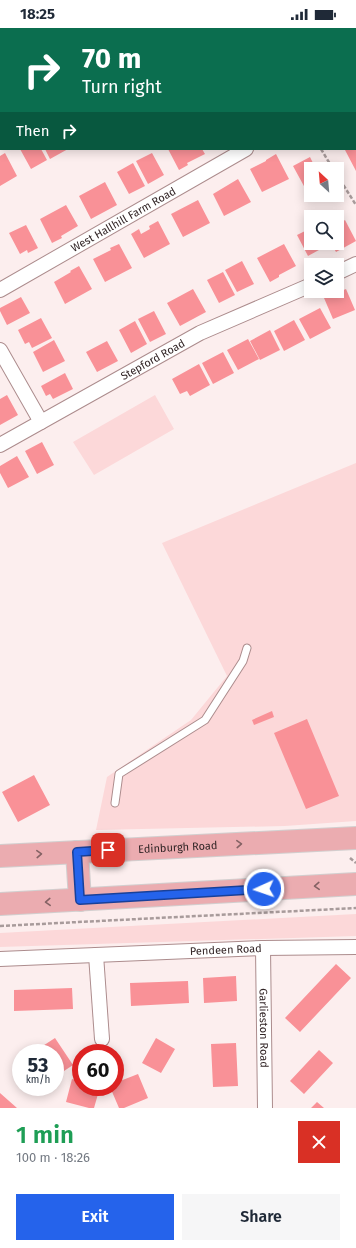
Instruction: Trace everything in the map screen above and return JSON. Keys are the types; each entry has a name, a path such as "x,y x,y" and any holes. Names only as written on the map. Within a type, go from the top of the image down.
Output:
{"main road":[{"name":"Edinburgh Road","path":"0,856 356,838"},
{"path":"77,852 80,900"},
{"path":"0,904 356,884"}],"street":[{"name":"West Hallhill Farm Road","path":"0,290 244,150"},
{"path":"344,270 356,264"},
{"name":"Stepford Road","path":"0,446 200,333 304,288"},
{"path":"0,350 41,422"},
{"name":"Pendeen Road","path":"0,959 263,948 356,947"},
{"name":"Garlieston Road","path":"263,948 266,1108"},
{"path":"96,955 102,1039"}],"lane":[{"path":"115,803 119,774 205,720 243,661 247,648"}],"path":[{"path":"321,150 328,162"},
{"path":"344,186 356,205"},
{"path":"0,926 356,908"}],"shaded area":[{"path":"155,395 174,429 94,475 73,442"},
{"path":"356,463 356,821 285,826 96,830 107,777 191,720 227,676 162,543"},
{"path":"356,914 356,936 0,947 0,933"}],"building":[{"path":"21,150 42,150 47,160 31,169"},
{"path":"46,150 66,150 50,159"},
{"path":"169,150 203,150 205,154 187,163 188,165 179,170"},
{"path":"345,150 356,150 356,171"},
{"path":"5,153 17,176 0,186 0,156"},
{"path":"152,153 164,175 148,184 136,161"},
{"path":"276,154 289,179 262,192 250,169"},
{"path":"310,157 312,162 304,162 304,186 293,166"},
{"path":"133,163 145,186 129,194 117,172"},
{"path":"238,179 251,202 224,216 213,194"},
{"path":"105,182 117,205 91,219 79,196"},
{"path":"198,200 210,223 183,237 171,214"},
{"path":"66,205 78,226 61,236 62,238 52,243 40,219"},
{"path":"158,221 170,244 144,258 131,234 139,229 141,234 150,229 149,226"},
{"path":"344,221 356,241 344,248"},
{"path":"26,225 38,248 28,253 27,250 20,254 9,233"},
{"path":"304,232 304,248 297,235"},
{"path":"119,244 132,268 105,282 93,259"},
{"path":"284,244 296,266 279,275 279,277 270,282 257,258"},
{"path":"305,250 319,250 308,256"},
{"path":"242,261 254,284 237,292 225,270"},
{"path":"79,266 92,289 65,304 54,282"},
{"path":"223,272 235,295 219,303 207,280"},
{"path":"193,289 206,312 180,326 167,303"},
{"path":"346,289 355,310 333,319 324,298 344,298 344,290"},
{"path":"21,297 30,313 7,325 0,308"},
{"path":"320,308 331,328 310,339 299,319"},
{"path":"154,311 166,334 150,342 138,319"},
{"path":"41,318 52,338 32,348 29,342 25,344 18,330"},
{"path":"294,320 305,340 284,351 274,331"},
{"path":"135,321 147,344 131,353 119,330"},
{"path":"270,330 280,350 260,360 250,341"},
{"path":"248,339 259,359 238,370 227,350"},
{"path":"54,340 65,361 43,372 33,352"},
{"path":"107,341 118,361 97,372 86,352"},
{"path":"223,352 234,373 213,384 202,363"},
{"path":"199,364 210,385 190,396 187,391 180,394 172,379"},
{"path":"65,373 73,389 53,399 50,394 46,396 41,386"},
{"path":"7,395 18,415 0,425 0,399"},
{"path":"42,442 54,465 37,474 25,451"},
{"path":"17,456 29,477 8,488 0,473 0,466"},
{"path":"272,711 274,717 254,725 252,720"},
{"path":"307,719 339,796 306,809 274,733"},
{"path":"34,775 50,805 18,822 2,792"},
{"path":"336,964 351,978 300,1032 285,1018"},
{"path":"236,976 237,1001 204,1003 203,978"},
{"path":"188,981 189,1003 131,1006 130,983"},
{"path":"72,988 73,1009 14,1011 14,990"},
{"path":"55,1038 59,1044 46,1044"},
{"path":"156,1038 175,1049 161,1073 142,1063"},
{"path":"236,1043 238,1086 213,1087 211,1044"},
{"path":"319,1050 333,1063 304,1094 290,1081"},
{"path":"64,1052 72,1064 72,1066 64,1071"},
{"path":"138,1074 148,1098 124,1108 119,1108 114,1096 124,1096 124,1079"},
{"path":"72,1079 72,1096 97,1096 94,1108 66,1102"},
{"path":"0,1093 17,1108 0,1108"},
{"path":"317,1102 324,1108 311,1108"}],"route":[{"path":"108,850 77,852 80,900 264,889"}]}
